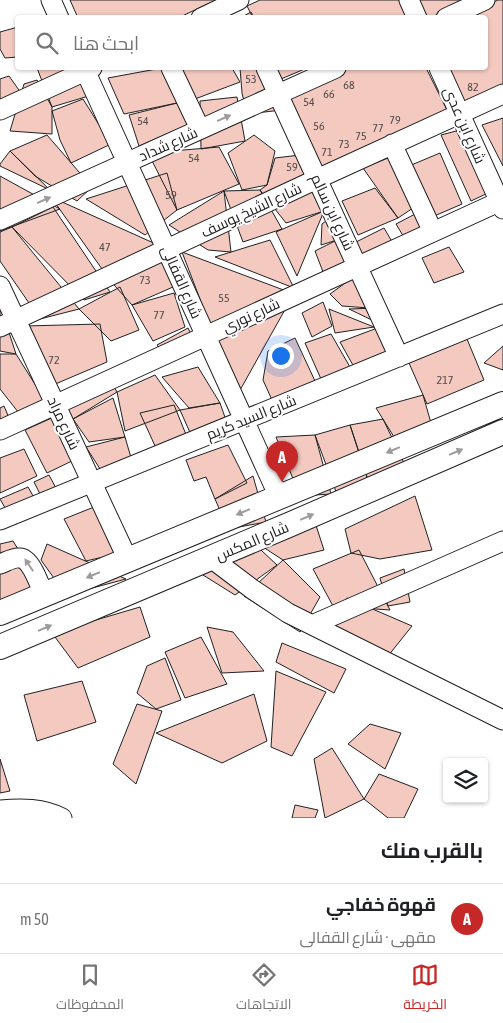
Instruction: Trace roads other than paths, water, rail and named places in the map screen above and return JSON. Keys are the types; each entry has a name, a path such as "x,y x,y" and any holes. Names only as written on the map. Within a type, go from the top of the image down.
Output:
{"main road":[{"name":"شارع المكس","path":"0,613 503,404"},
{"name":"شارع المكس","path":"0,647 503,432"}],"street":[{"path":"51,0 58,15"},
{"path":"409,0 416,15"},
{"path":"452,15 485,0"},
{"path":"210,15 238,5"},
{"path":"0,110 83,70"},
{"name":"شارع القفالى","path":"88,70 127,162 279,497"},
{"path":"172,70 200,129"},
{"name":"شارع ابن سالم","path":"267,70 399,356"},
{"name":"شارع شداد","path":"0,220 332,70"},
{"name":"شارع ابن عدى","path":"440,70 502,204"},
{"name":"شارع الشيخ يوسف","path":"8,324 503,94"},
{"path":"392,144 433,232"},
{"name":"شارع نوري","path":"0,430 433,232 502,204"},
{"name":"شارع مراد","path":"0,286 8,324 55,404 128,560"},
{"name":"شارع السيد كريم","path":"0,520 503,314"},
{"path":"312,625 503,540"},
{"path":"0,564 17,558 24,558 30,565 44,595"},
{"path":"211,558 288,613 503,720"},
{"path":"0,810 29,809 43,811 62,818"}],"place":[{"name":"قهوة خفاجي","path":"282,482"}]}
